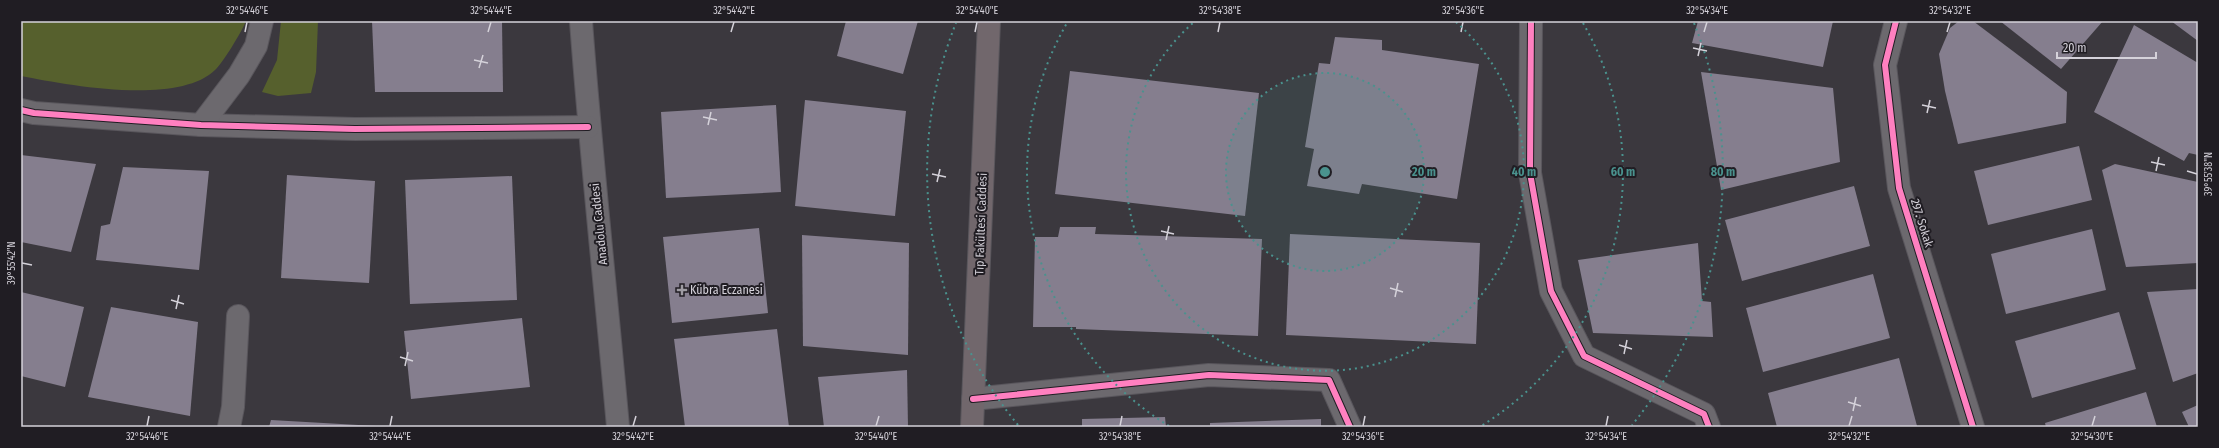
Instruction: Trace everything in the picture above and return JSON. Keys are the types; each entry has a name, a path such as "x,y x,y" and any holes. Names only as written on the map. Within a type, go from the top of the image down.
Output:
{"main road":[{"name":"Tıp Fakültesi Caddesi","path":"972,427 989,21"}],"street":[{"path":"201,125 239,75 256,46 262,21"},
{"name":"Anadolu Caddesi","path":"581,21 588,127 604,270 618,427"},
{"path":"1531,21 1530,173 1551,291 1584,356 1704,414 1709,427"},
{"name":"297. Sokak","path":"1896,21 1885,65 1899,188 1973,427"},
{"path":"21,110 34,113 201,125 355,129 588,127"},
{"path":"229,427 233,407 238,316"},
{"path":"973,399 1209,375 1329,380 1350,427"}],"green space":[{"path":"21,21 246,21 223,61 215,70 198,81 176,87 149,90 121,90 93,88 21,76"},
{"path":"281,21 318,21 316,72 311,93 278,96 262,92 277,60"}],"building":[{"path":"372,21 502,21 503,92 375,92"},
{"path":"846,21 918,21 903,74 837,56"},
{"path":"1698,21 1833,21 1823,67 1692,43"},
{"path":"1959,21 1973,21 2067,92 2066,123 1958,144 1945,91 1939,54 1950,28"},
{"path":"2000,21 2103,21 2061,69"},
{"path":"2171,21 2198,21 2198,41"},
{"path":"2134,25 2198,63 2198,155 2189,153 2184,161 2094,112"},
{"path":"1335,37 1382,40 1382,50 1479,64 1457,199 1362,184 1359,194 1307,186 1314,149 1305,147 1319,63 1330,64"},
{"path":"1070,71 1259,93 1245,216 1055,194"},
{"path":"1701,72 1833,88 1840,162 1721,190"},
{"path":"805,100 906,111 895,216 795,206"},
{"path":"776,105 781,192 666,198 661,112"},
{"path":"2079,146 2092,200 1988,225 1974,171"},
{"path":"21,155 96,164 71,252 21,242"},
{"path":"2115,164 2198,182 2198,263 2126,267 2102,170"},
{"path":"123,167 209,171 199,270 96,260 101,226 110,224"},
{"path":"287,175 375,181 369,283 281,278"},
{"path":"512,176 517,300 410,304 405,180"},
{"path":"1854,186 1870,246 1742,281 1725,220"},
{"path":"1060,227 1096,227 1095,234 1262,239 1258,336 1076,329 1076,327 1033,327 1035,237 1058,237"},
{"path":"759,228 768,313 672,323 663,237"},
{"path":"2092,229 2106,290 2006,314 1991,254"},
{"path":"1290,234 1480,243 1476,344 1286,335"},
{"path":"802,235 909,243 908,355 803,346"},
{"path":"1698,243 1702,301 1711,302 1713,337 1593,333 1578,260"},
{"path":"1873,274 1890,338 1763,372 1746,308"},
{"path":"2198,289 2198,373 2173,382 2147,292"},
{"path":"21,292 84,307 65,387 21,376"},
{"path":"111,307 198,322 190,416 88,397"},
{"path":"2119,312 2136,369 2032,398 2015,341"},
{"path":"522,318 530,387 411,399 404,331"},
{"path":"777,329 789,427 685,427 674,339"},
{"path":"1899,358 1917,426 1777,427 1768,393"},
{"path":"907,370 908,427 824,427 818,377"},
{"path":"2146,392 2157,427 2046,427 2045,423"},
{"path":"2198,405 2198,427 2189,427 2182,412"},
{"path":"1165,417 1166,427 1082,427 1082,419"},
{"path":"1321,419 1321,427 1210,427 1210,423"},
{"path":"271,420 376,426 269,427"}],"cycle path":[{"path":"1531,21 1530,173 1551,291 1584,356 1704,414 1709,427"},
{"path":"1896,21 1885,65 1899,188 1973,427"},
{"path":"21,110 34,113 201,125 355,129 588,127"},
{"path":"973,399 1209,375 1329,380 1350,427"}],"place":[{"name":"Kübra Eczanesi","path":"682,290"}]}
